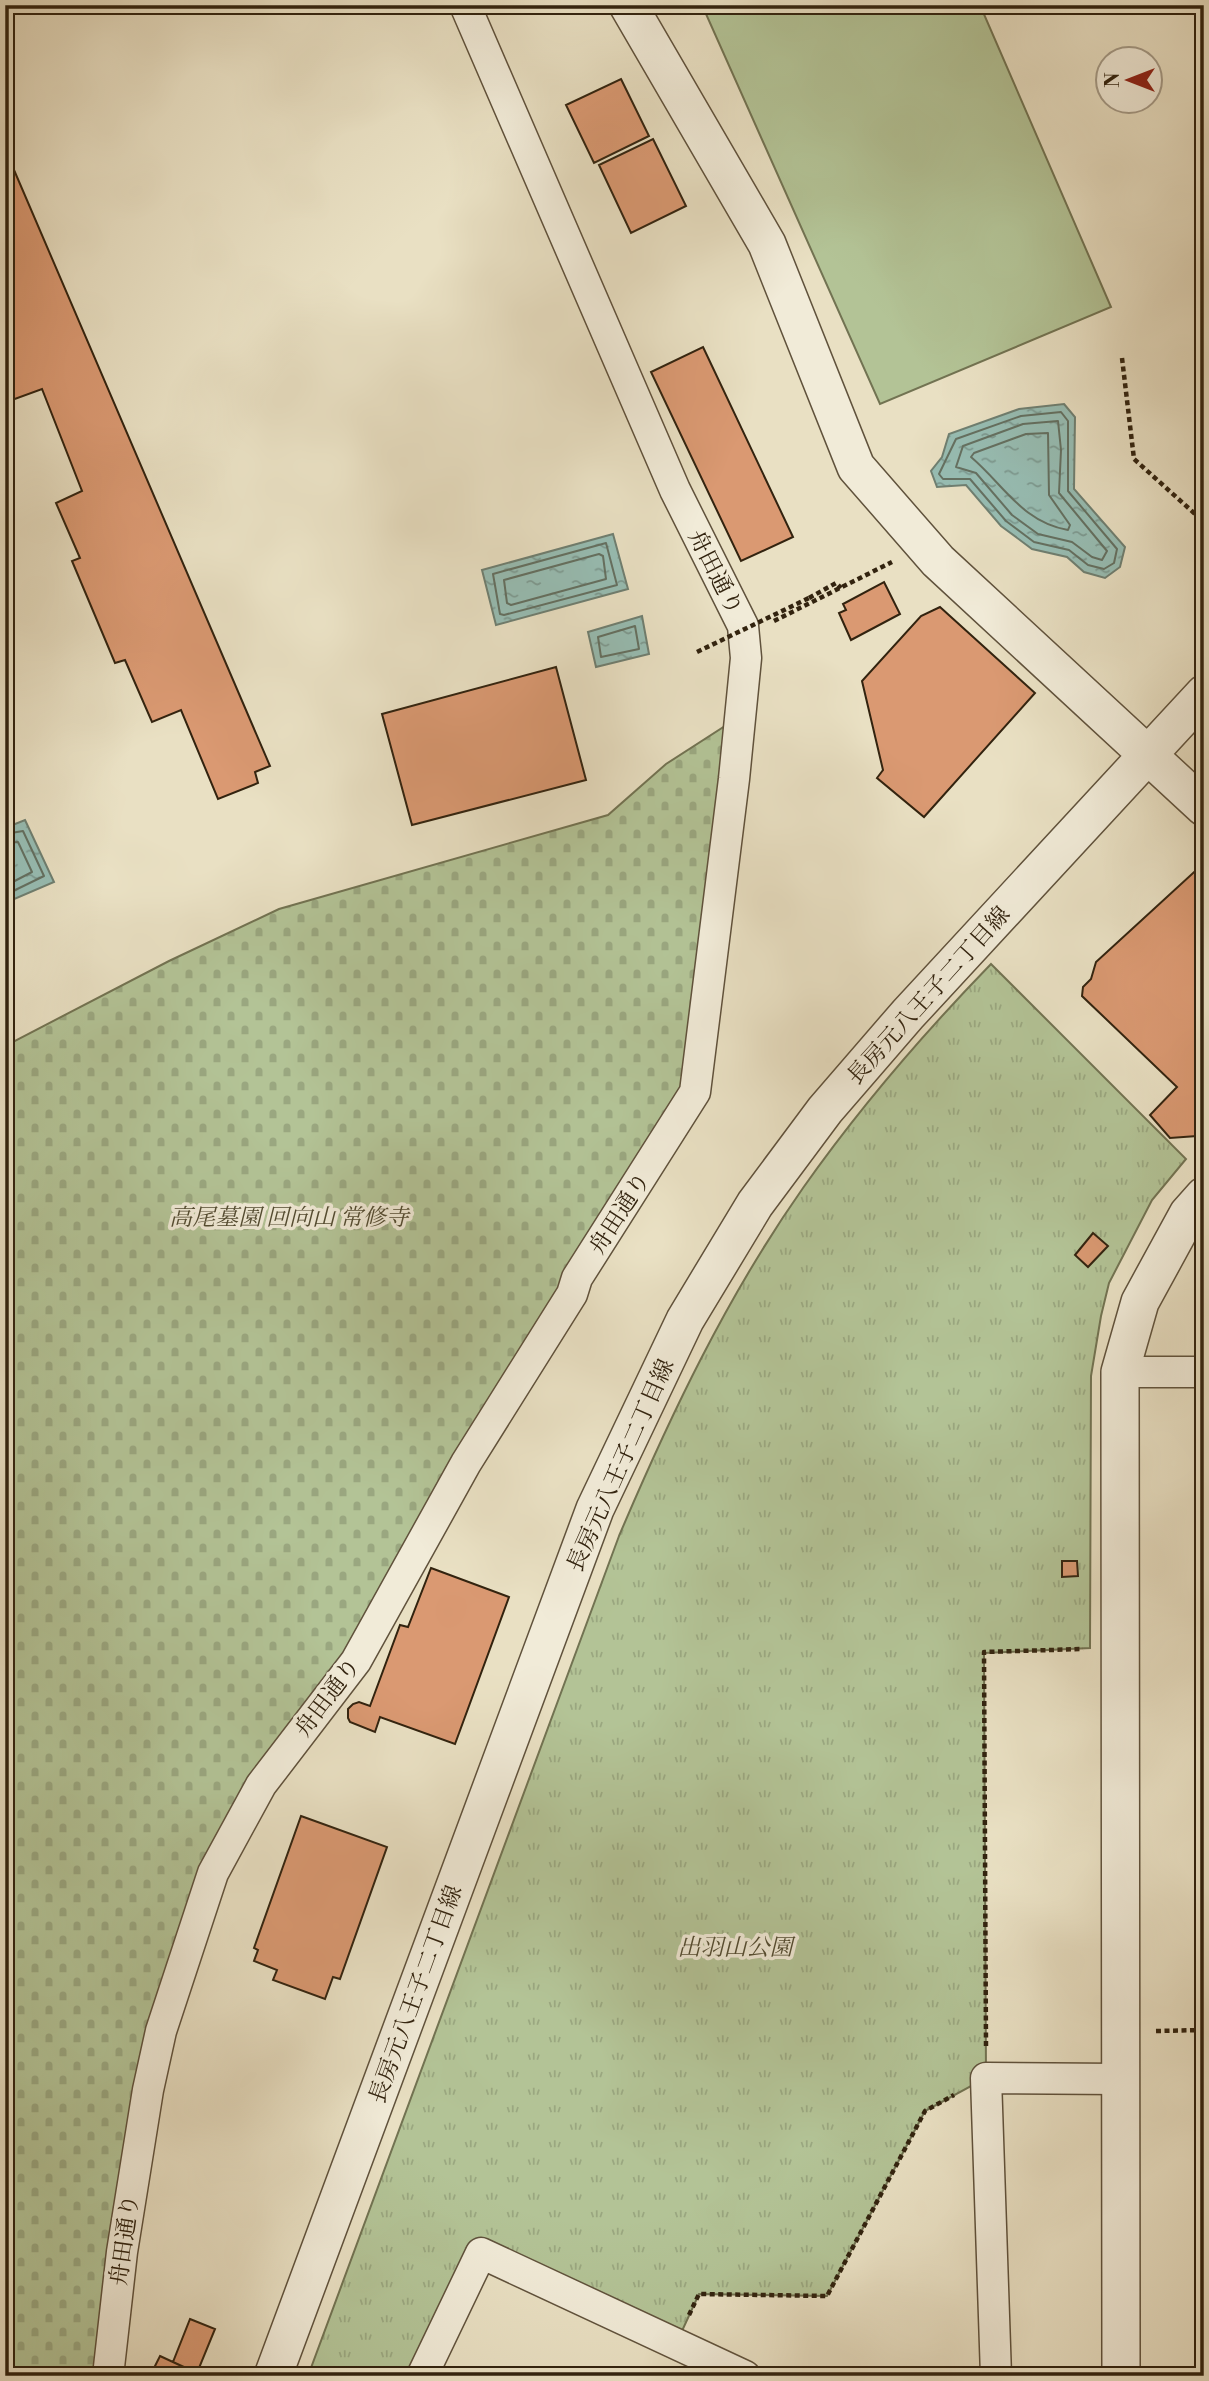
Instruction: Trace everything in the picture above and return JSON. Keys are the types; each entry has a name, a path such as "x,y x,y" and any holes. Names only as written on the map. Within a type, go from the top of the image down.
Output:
{"street":[{"name":"舟田通り","path":"108,2376 122,2252 148,2090 162,2031 214,1873 261,1785 356,1661 466,1463 572,1294 577,1278 695,1092 734,779 746,658 743,626 675,490 567,234 465,5"},
{"path":"628,5 767,244 856,467 939,561 1204,807"},
{"name":"長房元八王子二丁目線","path":"273,2376 595,1509 685,1320 755,1204 825,1111 908,1014 1204,694"},
{"path":"1121,2376 1120,1372 1140,1302 1188,1214 1204,1196"},
{"path":"1120,1372 1204,1372"},
{"path":"996,2376 986,2078 1121,2079"},
{"path":"422,2376 481,2253 745,2376"}],"path":[{"path":"1122,358 1134,459 1204,522"},
{"path":"744,636 902,556"},
{"path":"697,652 836,583 842,588"},
{"path":"676,2344 699,2294 827,2296 925,2111 986,2078 984,1652 1119,1647"},
{"path":"1122,2031 1204,2030"}],"green space":[{"path":"702,5 980,5 1111,307 880,404"},
{"name":"高尾墓園 回向山 常修寺","path":"739,717 695,1092 572,1294 261,1785 161,2031 108,2376 5,2376 5,1046 169,961 279,909 608,815 666,764"},
{"name":"出羽山公園","path":"991,964 1186,1159 1152,1200 1109,1283 1101,1316 1091,1376 1090,1648 984,1653 986,2078 925,2111 827,2296 699,2294 676,2344 481,2253 422,2376 308,2376 619,1536 680,1402 749,1271 803,1188 892,1073"}],"water":[{"path":"1064,404 1075,417 1074,489 1125,547 1120,567 1105,578 1084,572 1067,557 1032,549 1001,526 966,485 937,487 931,471 942,457 949,434 1019,409"},
{"path":"613,534 628,589 496,625 482,570"},
{"path":"642,616 649,654 596,667 588,632"},
{"path":"25,820 54,882 5,903 5,828"}],"building":[{"path":"621,79 649,136 594,163 566,105"},
{"path":"653,139 686,206 631,233 599,165"},
{"path":"5,149 270,766 255,772 258,783 218,799 181,710 152,722 125,660 115,663 72,561 80,558 56,503 82,491 42,389 12,400 5,384"},
{"path":"703,347 793,537 741,561 651,372"},
{"path":"884,582 900,614 851,640 839,613 846,610 843,604"},
{"path":"940,607 1035,693 924,817 877,778 883,770 862,681 921,616"},
{"path":"556,667 586,780 412,825 382,714"},
{"path":"1204,863 1204,1129 1197,1136 1170,1138 1150,1115 1177,1087 1082,996 1083,987 1091,979 1096,962"},
{"path":"1093,1233 1108,1246 1088,1267 1075,1255"},
{"path":"1062,1561 1077,1561 1078,1576 1062,1577"},
{"path":"431,1568 509,1597 455,1744 380,1717 375,1732 350,1722 348,1718 348,1709 353,1704 359,1702 370,1706 400,1625 408,1627"},
{"path":"301,1816 387,1847 340,1979 333,1977 325,1999 273,1980 277,1970 254,1961 258,1950 254,1948"},
{"path":"190,2319 215,2329 197,2373 173,2362"},
{"path":"160,2356 201,2375 201,2376 150,2376"}]}
